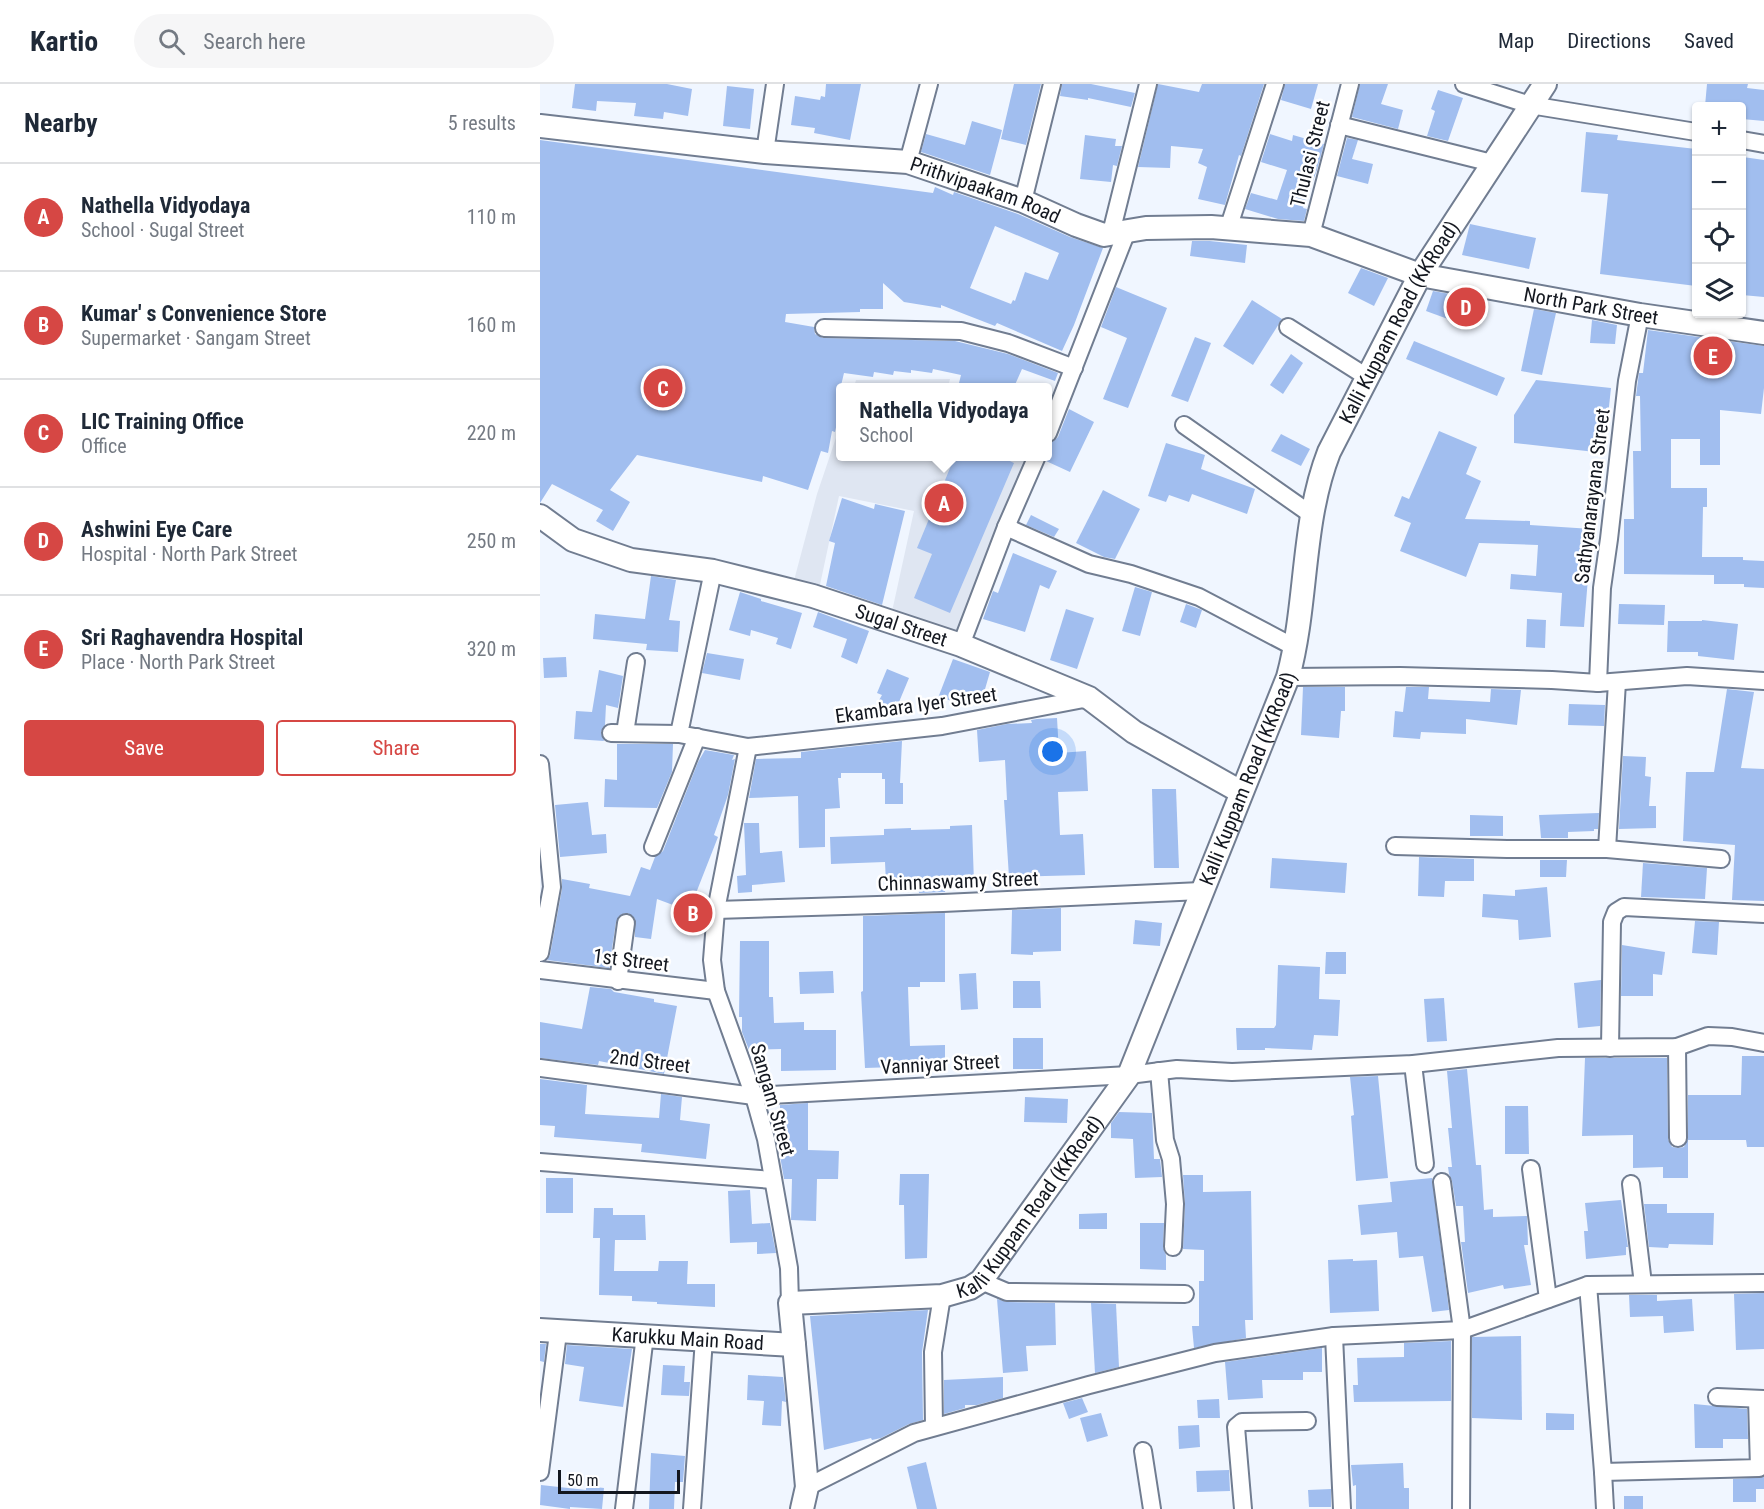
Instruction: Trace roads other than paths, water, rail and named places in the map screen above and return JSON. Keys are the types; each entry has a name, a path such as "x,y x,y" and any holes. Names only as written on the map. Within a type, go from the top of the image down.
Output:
{"street":[{"path":"765,152 775,84"},
{"path":"908,162 929,84"},
{"path":"1023,201 1052,84"},
{"path":"1052,421 1074,368 1119,232 1148,84"},
{"path":"1228,229 1275,84"},
{"name":"Thulasi Street","path":"1311,235 1350,84"},
{"path":"1464,84 1530,105 1692,131"},
{"name":"Kalli Kuppam Road (KKRoad)","path":"790,1303 942,1296 970,1288 981,1281 1129,1075 1288,677 1296,648 1312,515 1320,476 1329,452 1420,274 1545,84"},
{"path":"1339,125 1492,163"},
{"name":"Prithvipaakam Road","path":"540,126 765,152 908,162 1023,201 1104,235 1146,228 1211,227 1311,235 1420,274"},
{"path":"1746,141 1764,144"},
{"name":"North Park Street","path":"1420,274 1640,315 1764,333"},
{"name":"Sathyanarayana Street","path":"1598,683 1602,588 1610,539 1627,381 1640,315"},
{"path":"1288,327 1367,377"},
{"path":"824,328 961,331 1008,343 1074,368"},
{"path":"1185,425 1312,515"},
{"path":"961,645 1006,527 1035,461"},
{"name":"Sugal Street","path":"540,518 573,540 631,560 713,571 813,596 961,645 1089,699 1134,732 1241,792"},
{"path":"1006,527 1089,564 1131,574 1199,597 1296,648"},
{"path":"679,734 713,571"},
{"name":"Ekambara Iyer Street","path":"636,662 618,733 679,734 748,747 942,726 1089,699"},
{"path":"1288,677 1411,676 1598,683 1687,676 1764,681"},
{"path":"1607,849 1617,682"},
{"path":"653,848 697,737"},
{"name":"Sangam Street","path":"748,747 716,910 712,960 716,991 754,1096 766,1139 789,1268 790,1303"},
{"path":"540,764 552,886 540,953"},
{"path":"1395,846 1607,849 1721,859"},
{"name":"Chinnaswamy Street","path":"716,910 943,903 1201,891"},
{"path":"1610,1048 1612,922 1616,912 1624,907 1764,914"},
{"path":"618,981 626,923"},
{"name":"1st Street","path":"540,970 716,991"},
{"name":"Vanniyar Street","path":"754,1096 1129,1075 1177,1069 1232,1072 1413,1064 1557,1048 1677,1047 1708,1036 1732,1037 1764,1043"},
{"path":"1677,1047 1678,1138"},
{"path":"1413,1064 1425,1164"},
{"name":"2nd Street","path":"540,1068 754,1096"},
{"path":"1159,1071 1165,1140 1171,1159 1175,1204 1173,1247"},
{"path":"540,1162 773,1180"},
{"path":"1531,1169 1548,1299"},
{"path":"1442,1182 1462,1330 1461,1509"},
{"path":"1631,1184 1643,1284"},
{"path":"981,1281 1006,1292 1185,1294"},
{"path":"794,1345 805,1498 914,1433 1089,1384 1215,1353 1334,1336 1462,1330 1588,1285 1764,1283"},
{"path":"1588,1285 1605,1509"},
{"path":"934,1427 933,1352 942,1296"},
{"name":"Karukku Main Road","path":"549,1332 645,1335 794,1345 790,1303"},
{"path":"540,1472 549,1332"},
{"path":"624,1509 645,1335"},
{"path":"1334,1336 1342,1509"},
{"path":"692,1509 704,1339"},
{"path":"1603,1472 1759,1468 1760,1399 1718,1397"},
{"path":"1243,1509 1236,1427 1242,1422 1307,1421"},
{"path":"1143,1451 1152,1509"}],"place":[{"name":"Ashwini Eye Care","path":"1466,307"},
{"name":"Sri Raghavendra Hospital","path":"1713,356"},
{"name":"LIC Training Office","path":"663,388"},
{"name":"Nathella Vidyodaya","path":"944,503"},
{"name":"Kumar' s Convenience Store","path":"693,913"}]}
